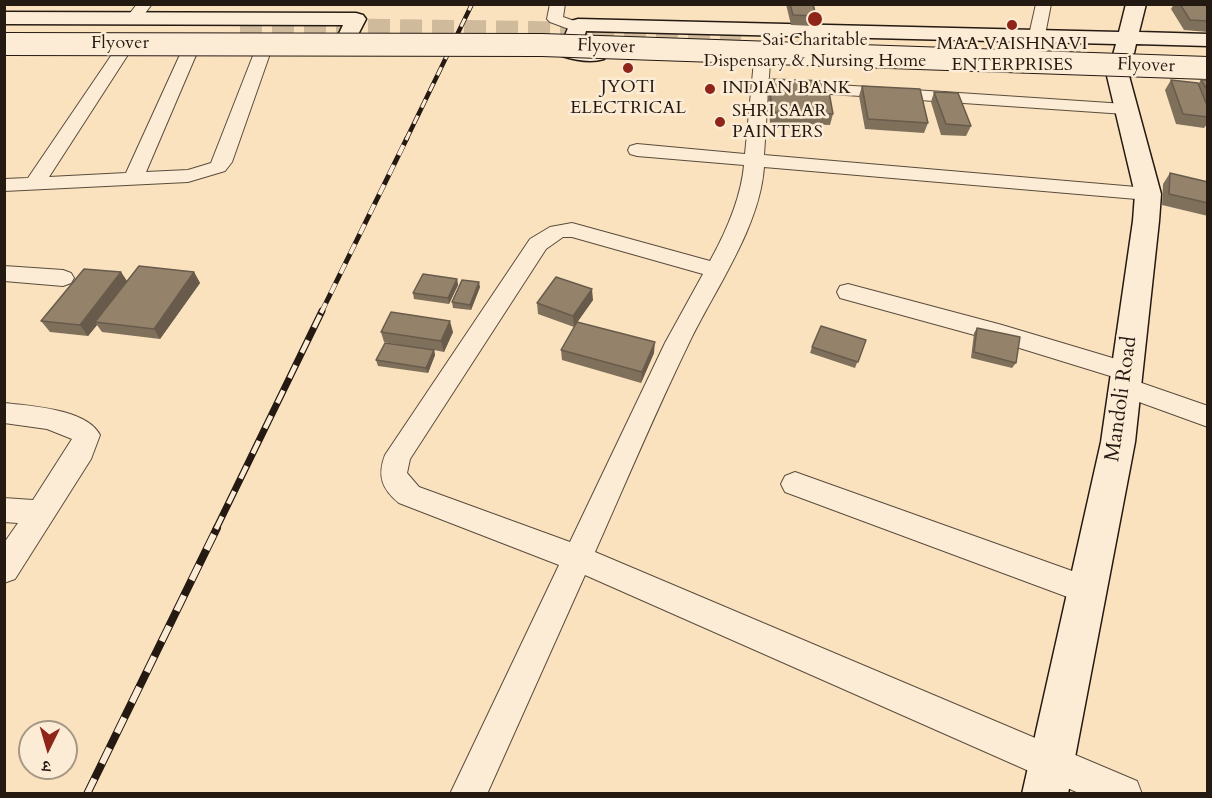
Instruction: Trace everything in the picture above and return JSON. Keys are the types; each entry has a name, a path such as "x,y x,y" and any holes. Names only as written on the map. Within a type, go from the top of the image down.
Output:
{"street":[{"path":"558,4 555,19 577,27 581,25 631,25 1208,40"},
{"path":"1032,35 1044,4"},
{"name":"Mandoli Road","path":"1048,777 1089,591 1118,442 1148,194 1118,76 1136,4"},
{"path":"4,18 140,11 356,19 342,48 4,52"},
{"path":"577,27 568,50 576,54 1125,109"},
{"path":"4,31 237,34 4,42"},
{"name":"Flyover","path":"4,31 378,32 532,35 1208,56"},
{"path":"1032,35 984,45 740,43 1014,58 1053,73"},
{"name":"Flyover","path":"4,42 542,45 1208,68"},
{"path":"133,179 191,48"},
{"path":"4,185 188,176 218,167 222,162 264,48"},
{"path":"34,184 123,50"},
{"path":"761,73 1053,73 1208,79"},
{"path":"468,794 677,343 734,237 753,179 756,161 761,73"},
{"path":"637,150 1148,194"},
{"path":"716,270 572,230 557,230 538,244 398,455 392,471 396,485 409,495 578,558 1048,777 1124,794"},
{"path":"4,273 63,278"},
{"path":"848,292 1002,334 1126,380 1208,417"},
{"path":"4,413 58,421 76,427 87,435 81,451 4,569"},
{"path":"795,484 1089,591"},
{"path":"4,510 41,513"}],"building":[{"path":"790,4 813,4 816,16 793,15"},
{"path":"1180,4 1205,4 1208,9 1208,21 1190,20"},
{"path":"769,79 827,81 833,114 772,112"},
{"path":"1171,80 1198,83 1208,108 1208,117 1183,114"},
{"path":"1201,80 1208,80 1208,91"},
{"path":"862,86 920,89 928,123 868,119"},
{"path":"934,92 958,93 971,126 946,124"},
{"path":"1170,173 1208,182 1208,203 1169,194"},
{"path":"139,266 194,272 154,329 95,322"},
{"path":"84,269 121,272 80,325 41,321"},
{"path":"423,274 457,279 448,298 413,293"},
{"path":"556,277 592,289 573,316 537,303"},
{"path":"462,280 479,282 470,305 452,302"},
{"path":"391,312 450,321 441,341 381,332"},
{"path":"577,322 655,342 642,372 561,350"},
{"path":"821,326 866,340 858,362 812,347"},
{"path":"977,328 1020,337 1016,363 974,352"},
{"path":"385,343 434,350 426,368 376,360"}],"tunnel":[{"path":"240,28 532,32 741,39"}],"railway":[{"path":"406,140 472,4"},
{"path":"321,313 407,138"},
{"path":"216,529 322,311"},
{"path":"87,794 217,528"}],"place":[{"name":"Sai Charitable Dispensary & Nursing Home","path":"815,19"},
{"name":"MAA VAISHNAVI ENTERPRISES","path":"1012,25"},
{"name":"JYOTI ELECTRICAL","path":"628,68"},
{"name":"INDIAN BANK","path":"710,89"},
{"name":"SHRI SAAR PAINTERS","path":"720,122"}]}
